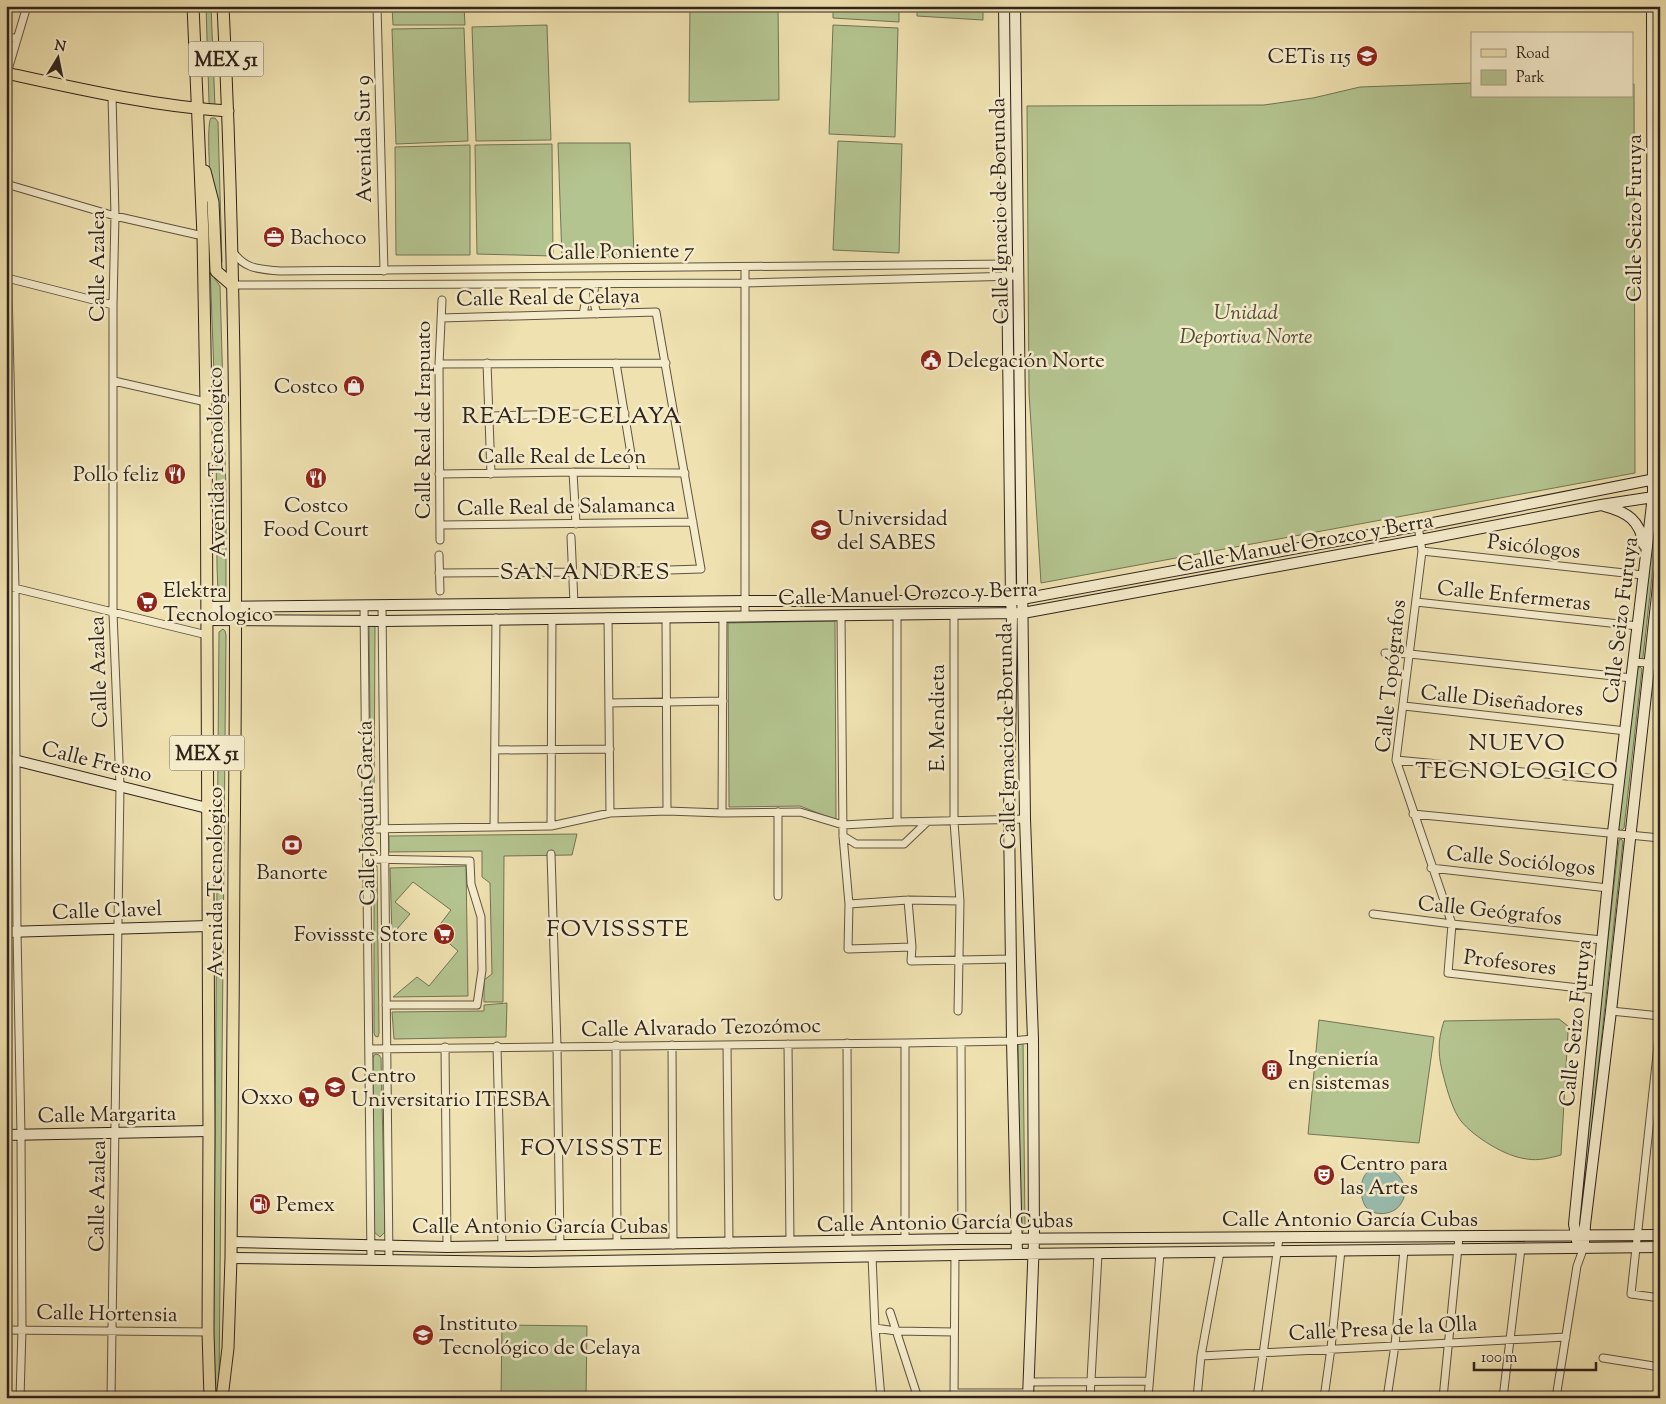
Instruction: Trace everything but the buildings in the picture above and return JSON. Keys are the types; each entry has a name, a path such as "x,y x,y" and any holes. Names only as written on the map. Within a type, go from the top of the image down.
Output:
{"main road":[{"name":"Avenida Tecnológico","path":"193,6 203,236 206,402 208,607 208,1332 210,1398"},
{"name":"Avenida Tecnológico","path":"222,1398 228,1348 231,1258 236,620 232,285 228,112 223,6"},
{"path":"7,73 112,95 197,109 228,112"},
{"path":"199,147 213,202 216,271 232,285"}],"street":[{"path":"6,124 7,73 28,6"},
{"name":"Avenida Sur 9","path":"377,6 384,271"},
{"name":"Calle Ignacio de Borunda","path":"1004,6 1007,264 1016,600 1026,819 1033,1039 1034,1239 1029,1391"},
{"name":"Calle Ignacio de Borunda","path":"1015,6 1019,276 1016,600"},
{"name":"Calle Seizo Furuya","path":"1580,1236 1574,1224 1602,940 1643,575 1657,479 1656,105 1652,6"},
{"path":"6,36 17,40"},
{"name":"Calle Azalea","path":"112,95 115,216 113,613 120,785 112,1398"},
{"path":"6,184 115,216 203,236"},
{"path":"6,202 15,588 11,759 12,932 21,1135 22,1330 20,1398"},
{"name":"Calle Poniente 7","path":"231,250 238,259 251,268 280,271 1018,263"},
{"path":"745,267 745,616"},
{"name":"Calle Poniente 7","path":"232,285 745,283 1019,276"},
{"path":"8,278 114,305"},
{"path":"583,314 586,299 585,284"},
{"path":"595,284 593,299 597,314"},
{"name":"Calle Real de Irapuato","path":"440,540 439,364 442,300"},
{"name":"Calle Real de Celaya","path":"441,318 656,312 666,363"},
{"path":"487,363 491,474"},
{"path":"616,363 634,472"},
{"path":"439,364 666,363 701,569 604,572"},
{"path":"114,381 206,402"},
{"path":"489,416 625,413"},
{"path":"573,472 576,524"},
{"name":"Calle Real de León","path":"439,474 685,473"},
{"name":"Calle Manuel Orozco y Berra","path":"208,607 1016,600 1418,526 1657,479"},
{"name":"Calle Manuel Orozco y Berra","path":"207,620 382,621 496,618 1018,614 1656,496"},
{"path":"1601,505 1621,510 1634,521 1642,534 1646,555"},
{"name":"Calle Real de Salamanca","path":"440,525 693,522"},
{"name":"Calle Topógrafos","path":"1418,526 1422,551 1396,760 1431,868 1452,924 1448,973"},
{"path":"571,537 574,603"},
{"name":"Psicólogos","path":"1422,551 1643,575"},
{"path":"439,555 440,591"},
{"name":"Calle Seizo Furuya","path":"1580,1236 1611,1011 1630,835 1655,664 1660,568"},
{"path":"439,572 572,572"},
{"path":"6,586 207,635"},
{"name":"Calle Enfermeras","path":"1416,602 1638,626"},
{"name":"Calle Joaquín García","path":"364,606 371,1259"},
{"name":"Calle Joaquín García","path":"382,606 389,1259"},
{"name":"E. Mendieta","path":"954,614 954,822 960,901 958,1011"},
{"name":"Calle Ignacio de Borunda","path":"1018,614 1009,818 1012,1041 1018,1254"},
{"path":"841,615 843,836 849,904 848,949 912,947"},
{"path":"897,822 898,615"},
{"path":"722,813 723,616"},
{"path":"608,617 610,814"},
{"path":"494,827 496,618"},
{"path":"551,826 552,618"},
{"path":"666,618 667,811"},
{"path":"1385,653 1410,654 1632,678"},
{"path":"1634,662 1655,664"},
{"path":"609,703 723,701"},
{"name":"Calle Diseñadores","path":"1404,706 1626,731"},
{"path":"495,750 610,749"},
{"name":"Calle Fresno","path":"11,759 208,808"},
{"path":"1396,760 1620,781"},
{"path":"367,829 551,826 610,814 667,811 722,813 800,812 844,825 897,822 954,822 1009,818 1026,819"},
{"path":"778,812 778,896"},
{"path":"1413,814 1660,838"},
{"path":"843,836 856,844 904,844 927,822"},
{"path":"551,854 557,1046 560,1246"},
{"path":"367,859 470,861 471,884 481,917 482,970 477,1005 386,1006"},
{"name":"Calle Sociólogos","path":"1431,868 1608,888"},
{"path":"908,900 912,947 911,961 1011,959"},
{"path":"849,904 908,900 960,901"},
{"name":"Calle Geógrafos","path":"1373,914 1602,940"},
{"name":"Calle Clavel","path":"12,932 208,926"},
{"name":"Profesores","path":"1448,973 1597,990"},
{"path":"1611,1011 1660,1016"},
{"path":"1660,1027 1631,1294 1660,1298"},
{"name":"Calle Alvarado Tezozómoc","path":"369,1049 497,1046 905,1043 1033,1039"},
{"path":"961,1042 962,1239"},
{"path":"847,1043 848,1241"},
{"path":"905,1043 906,1241"},
{"path":"727,1044 729,1244"},
{"path":"788,1044 790,1242"},
{"path":"616,1045 617,1245"},
{"path":"672,1045 673,1244"},
{"path":"497,1046 502,1246"},
{"path":"445,1047 447,1246"},
{"name":"Calle Margarita","path":"6,1135 209,1131"},
{"name":"Calle Antonio García Cubas","path":"231,1242 370,1246 560,1246 962,1239 1660,1235"},
{"path":"1443,1398 1459,1236"},
{"path":"1556,1398 1581,1247 1580,1236"},
{"path":"1257,1398 1279,1238"},
{"path":"322,1259 323,1244"},
{"path":"532,1246 532,1262"},
{"name":"Calle Antonio García Cubas","path":"231,1258 532,1262 1018,1254 1160,1254 1660,1247"},
{"path":"1503,1398 1521,1248"},
{"path":"1324,1398 1341,1250"},
{"path":"1387,1398 1395,1345 1404,1250"},
{"path":"1197,1398 1201,1356 1220,1252"},
{"path":"1090,1398 1098,1254"},
{"path":"1148,1398 1160,1254"},
{"path":"954,1255 954,1395 1029,1391 1091,1382 1149,1380"},
{"name":"Calle Antonio García Cubas","path":"872,1256 875,1328 881,1398"},
{"path":"890,1312 918,1398"},
{"path":"875,1328 896,1331 954,1332"},
{"name":"Calle Hortensia","path":"6,1330 208,1332"},
{"name":"Calle Presa de la Olla","path":"1201,1356 1566,1337"},
{"path":"1603,1358 1660,1367"}],"green space":[{"path":"206,6 211,6 215,107 210,106 209,102"},
{"path":"392,6 464,6 465,25 393,25"},
{"path":"690,6 778,6 779,100 689,102"},
{"path":"833,6 899,6 899,22 833,18"},
{"path":"917,6 983,6 983,20 917,16"},
{"path":"547,25 551,140 476,141 472,27"},
{"path":"833,25 898,28 895,137 829,134"},
{"path":"464,28 468,141 396,144 392,29"},
{"name":"Unidad Deportiva Norte","path":"1471,83 1471,98 1634,98 1634,84 1635,473 1041,583 1029,393 1027,106 1264,105 1313,98 1360,87"},
{"path":"211,118 215,118 218,122 222,262 217,264 209,163 209,126"},
{"path":"838,141 902,144 899,253 833,250"},
{"path":"558,143 630,143 634,256 562,259"},
{"path":"552,144 553,256 477,254 475,145"},
{"path":"470,145 470,255 396,255 395,147"},
{"path":"210,267 220,286 226,492 226,590 224,597 220,597 218,593 216,427"},
{"path":"1658,501 1660,505 1643,657 1641,660 1639,657 1656,503"},
{"path":"835,621 836,820 800,806 729,807 728,623"},
{"path":"369,626 375,626 374,823 371,821"},
{"path":"223,629 226,635 219,1389 213,1389 219,632"},
{"path":"1640,667 1642,669 1624,828 1621,831 1618,828 1637,669"},
{"path":"577,834 572,855 504,856 503,1002 484,1002 484,980 492,974 490,883 482,877 482,851 389,852 389,836"},
{"path":"1619,840 1623,841 1581,1225 1578,1228 1576,1224"},
{"path":"374,864 377,866 378,1037 374,1033"},
{"path":"466,866 468,996 393,997 417,977 429,986 458,951 435,931 451,910 413,882 395,902 410,914 392,935 390,868"},
{"path":"507,1003 506,1037 394,1039 392,1012 484,1011 484,1005"},
{"path":"1559,1019 1568,1026 1561,1155 1531,1160 1500,1150 1482,1140 1461,1121 1453,1106 1440,1063 1439,1043 1444,1021"},
{"path":"1319,1020 1434,1037 1419,1143 1308,1134"},
{"path":"1023,1040 1025,1228 1022,1233 1019,1229 1018,1042"},
{"path":"376,1054 381,1058 385,1232 380,1237 374,1232 373,1058"},
{"path":"502,1325 587,1326 586,1398 501,1398"}],"shaded area":[{"path":"1384,1166 1395,1172 1399,1177 1405,1193 1397,1208 1383,1214 1369,1210 1366,1207 1362,1198 1361,1188 1363,1178 1369,1171"}],"place":[{"name":"CETis 115","path":"1367,56"},
{"name":"Bachoco","path":"274,237"},
{"name":"Delegación Norte","path":"931,360"},
{"name":"Costco","path":"354,386"},
{"name":"Pollo feliz","path":"175,474"},
{"name":"Costco Food Court","path":"316,478"},
{"name":"Universidad del SABES","path":"821,530"},
{"name":"Elektra Tecnologico","path":"147,602"},
{"name":"Banorte","path":"292,845"},
{"name":"Fovissste Store","path":"444,934"},
{"name":"Ingeniería en sistemas","path":"1272,1070"},
{"name":"Centro Universitario ITESBA","path":"335,1087"},
{"name":"Oxxo","path":"309,1097"},
{"name":"Centro para las Artes","path":"1324,1175"},
{"name":"Pemex","path":"260,1204"},
{"name":"Instituto Tecnológico de Celaya","path":"423,1335"}],"district":[{"name":"REAL DE CELAYA","path":"572,415"},
{"name":"SAN ANDRES","path":"585,571"},
{"name":"NUEVO TECNOLOGICO","path":"1517,756"},
{"name":"FOVISSSTE","path":"618,928"},
{"name":"FOVISSSTE","path":"592,1147"}]}
